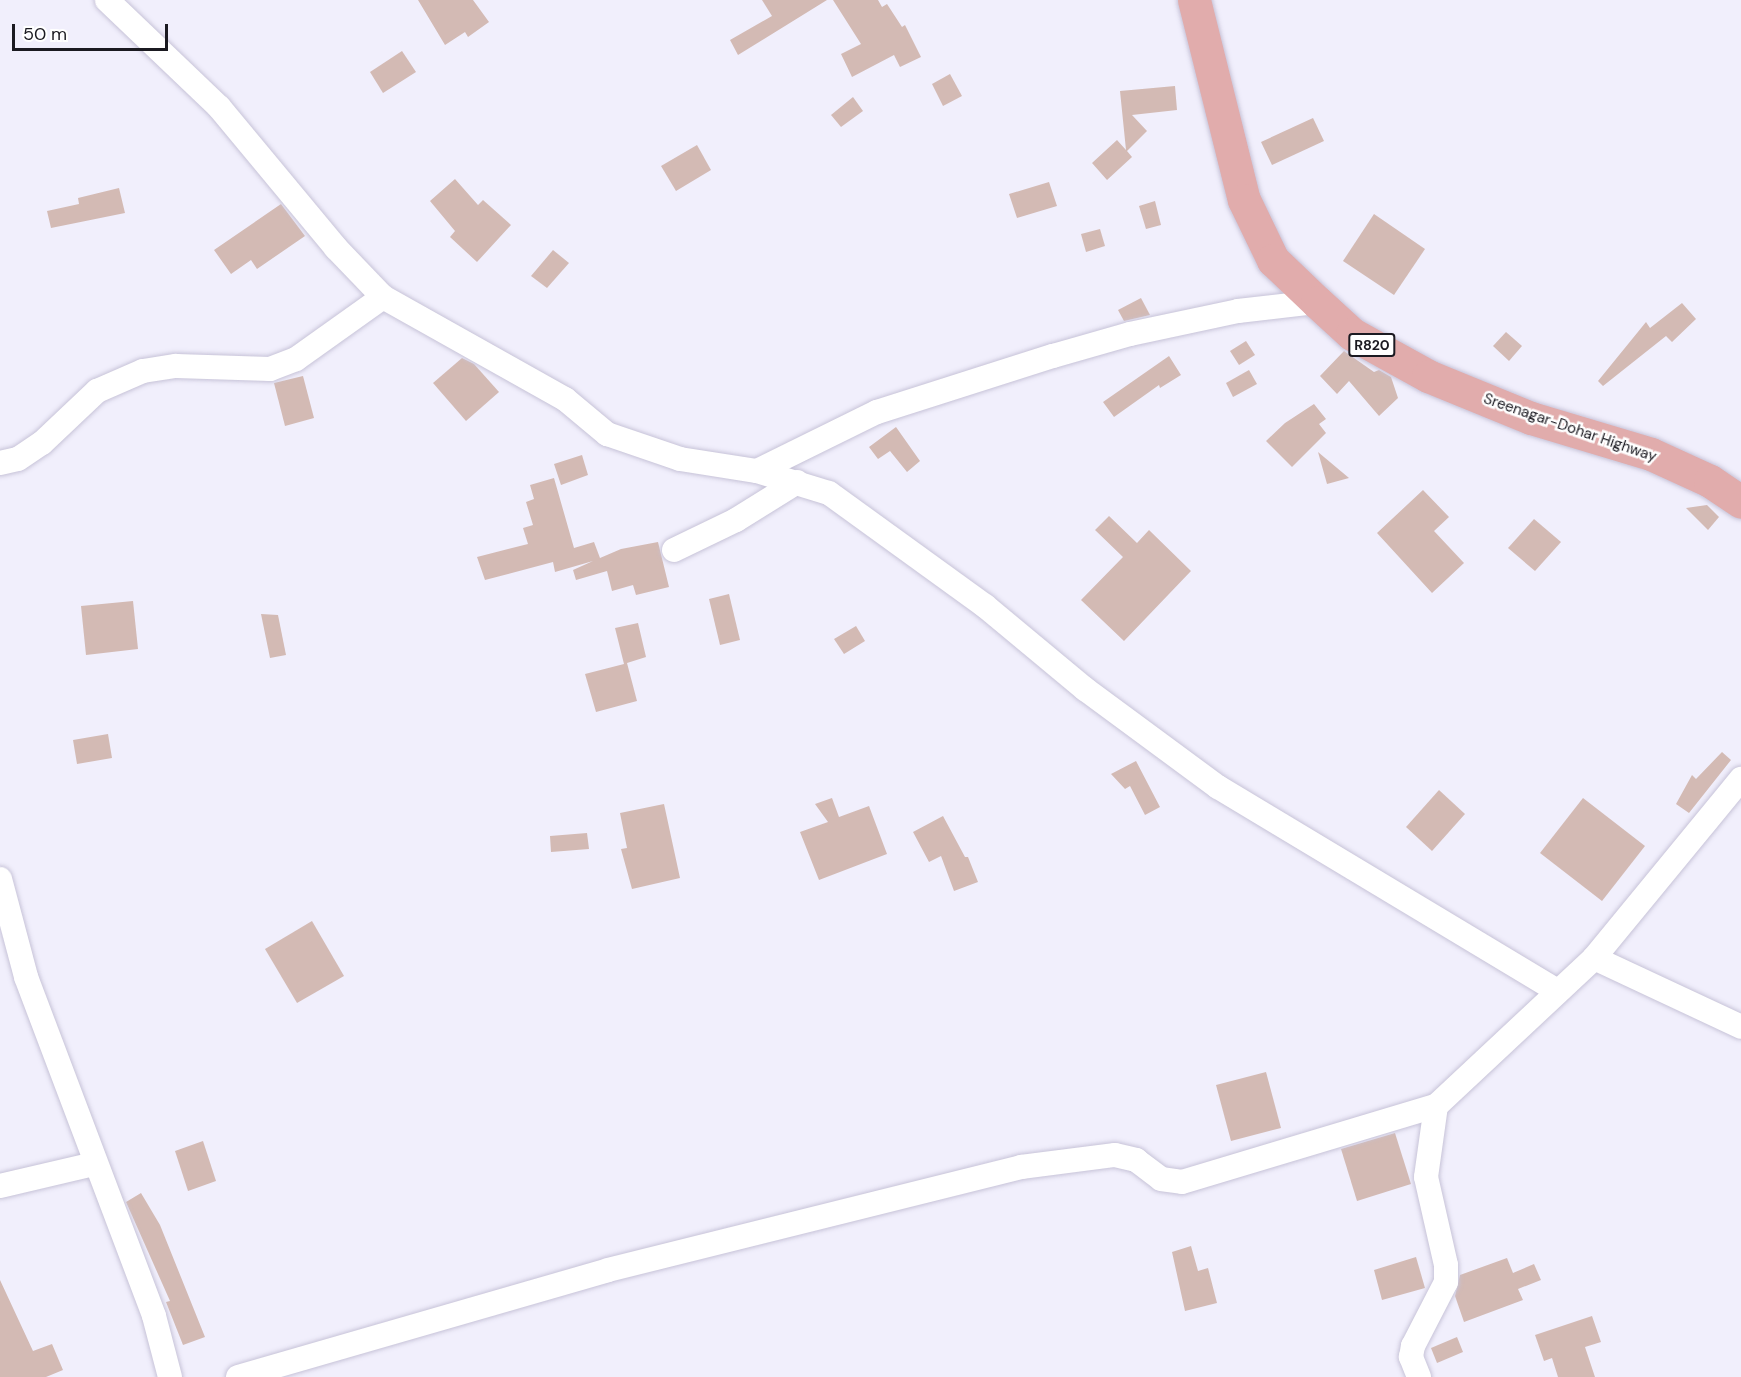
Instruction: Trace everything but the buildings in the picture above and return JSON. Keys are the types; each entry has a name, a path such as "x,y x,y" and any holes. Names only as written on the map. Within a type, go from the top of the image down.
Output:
{"main road":[{"name":"Sreenagar-Dohar Highway","path":"1194,0 1244,200 1273,260 1317,302 1352,334 1428,376 1531,418 1650,454 1710,481 1741,502"}],"street":[{"path":"107,0 219,107 336,248 383,297 565,399 607,434 680,459 757,471 829,493 957,586 1085,689 1218,786 1557,991"},
{"path":"0,464 18,459 42,443 97,392 143,371 176,366 270,369 296,359 383,297"},
{"path":"757,471 877,412 1053,356 1130,334 1238,311 1317,302"},
{"path":"674,550 736,520 797,482"},
{"path":"238,1377 609,1270 1021,1167 1115,1155 1136,1160 1161,1179 1182,1182 1436,1106 1594,958 1741,779"},
{"path":"0,879 26,977 94,1164 154,1316 170,1377"},
{"path":"1594,958 1741,1027"},
{"path":"1419,1377 1412,1357 1413,1346 1446,1282 1446,1265 1426,1177 1436,1106"},
{"path":"0,1186 94,1164"}]}
